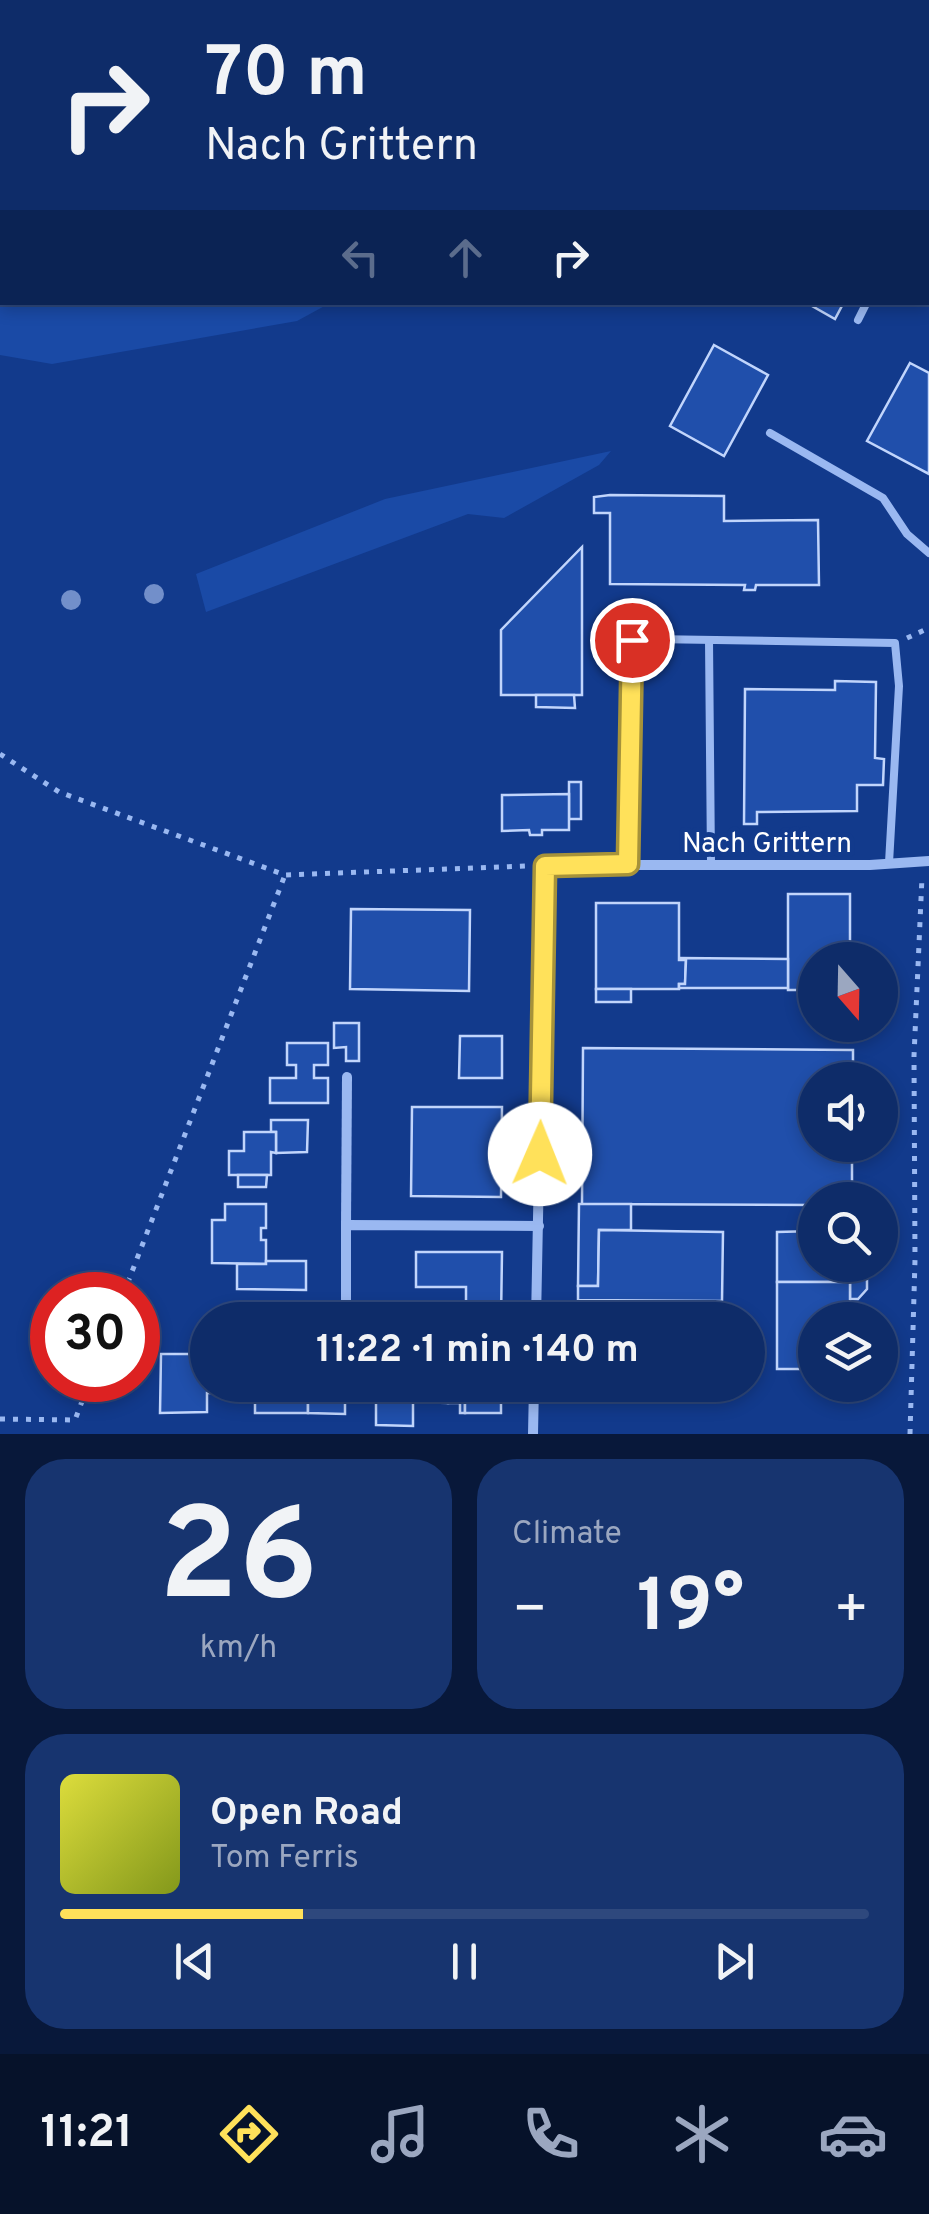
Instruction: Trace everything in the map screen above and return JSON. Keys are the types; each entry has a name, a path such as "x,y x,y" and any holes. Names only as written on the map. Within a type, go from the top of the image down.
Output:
{"street":[{"name":"Nach Grittern","path":"545,866 926,861"},
{"path":"537,1302 545,866"},
{"path":"346,1302 347,1077"},
{"path":"346,1225 539,1226"},
{"path":"533,1434 534,1402"}],"lane":[{"path":"858,320 866,305"},
{"path":"770,433 883,498 907,534 929,553"},
{"path":"628,864 632,640 895,643 899,686 889,863"},
{"path":"709,640 711,864"}],"path":[{"path":"0,754 59,792 285,875 545,866"},
{"path":"910,1434 915,1260 914,1056 926,861"},
{"path":"132,1272 285,875"},
{"path":"0,1418 75,1420 82,1402"}],"shaded area":[{"path":"0,305 326,305 297,321 52,364 0,355"},
{"path":"611,451 599,465 504,518 468,514 206,612 196,574 385,499"}],"building":[{"path":"810,305 842,305 835,319"},
{"path":"714,345 768,375 724,456 670,426"},
{"path":"910,363 929,373 929,474 867,441"},
{"path":"724,496 724,521 818,520 819,585 756,585 755,590 744,590 745,585 610,584 610,513 594,513 594,497"},
{"path":"582,547 582,695 501,695 501,630"},
{"path":"835,681 876,682 875,758 884,759 883,785 857,785 857,811 757,812 757,824 744,824 745,689 835,690"},
{"path":"536,695 574,695 575,708 536,707"},
{"path":"569,782 581,782 581,819 569,819"},
{"path":"569,794 569,830 542,830 542,835 530,835 529,830 502,831 502,795"},
{"path":"788,894 850,894 850,942 798,942 798,990 788,990"},
{"path":"596,903 679,903 679,960 686,960 685,984 679,984 679,989 596,989"},
{"path":"351,909 470,910 469,991 350,989"},
{"path":"679,958 788,959 788,988 679,988 679,984 685,984 686,960"},
{"path":"596,989 631,989 631,1002 596,1002"},
{"path":"334,1023 359,1023 359,1061 346,1061 346,1047 334,1048"},
{"path":"460,1036 502,1036 502,1078 459,1078"},
{"path":"287,1043 328,1043 328,1065 314,1065 314,1078 328,1078 328,1103 270,1103 270,1078 296,1078 296,1065 287,1065"},
{"path":"583,1048 853,1050 853,1062 798,1062 798,1162 852,1162 852,1182 798,1182 798,1205 582,1204"},
{"path":"412,1107 502,1107 501,1197 411,1196"},
{"path":"271,1120 308,1120 307,1152 276,1153 276,1132 271,1132"},
{"path":"244,1132 276,1132 271,1175 229,1175 229,1151 244,1151"},
{"path":"238,1175 267,1175 266,1187 238,1187"},
{"path":"225,1204 266,1204 266,1228 261,1228 261,1240 266,1240 266,1264 212,1263 212,1220 225,1220"},
{"path":"579,1204 631,1204 631,1230 599,1230 598,1286 578,1286"},
{"path":"599,1230 723,1232 722,1301 578,1300 578,1286 598,1286"},
{"path":"798,1231 798,1282 777,1282 777,1232"},
{"path":"416,1252 502,1252 501,1302 466,1302 466,1287 416,1287"},
{"path":"306,1261 306,1290 237,1289 237,1264"},
{"path":"777,1282 850,1282 850,1302 798,1302 798,1369 777,1369"},
{"path":"850,1282 867,1282 867,1289 858,1299 850,1299"},
{"path":"161,1354 190,1354 190,1402 207,1402 207,1412 160,1413"},
{"path":"255,1402 308,1402 308,1413 255,1413"},
{"path":"308,1402 345,1402 345,1414 308,1413"},
{"path":"376,1402 413,1402 413,1426 376,1425"},
{"path":"465,1402 465,1413 460,1413 460,1403 448,1403"},
{"path":"465,1402 501,1402 501,1413 465,1413"}],"route":[{"path":"540,1154 545,866 628,864 632,640"}]}
